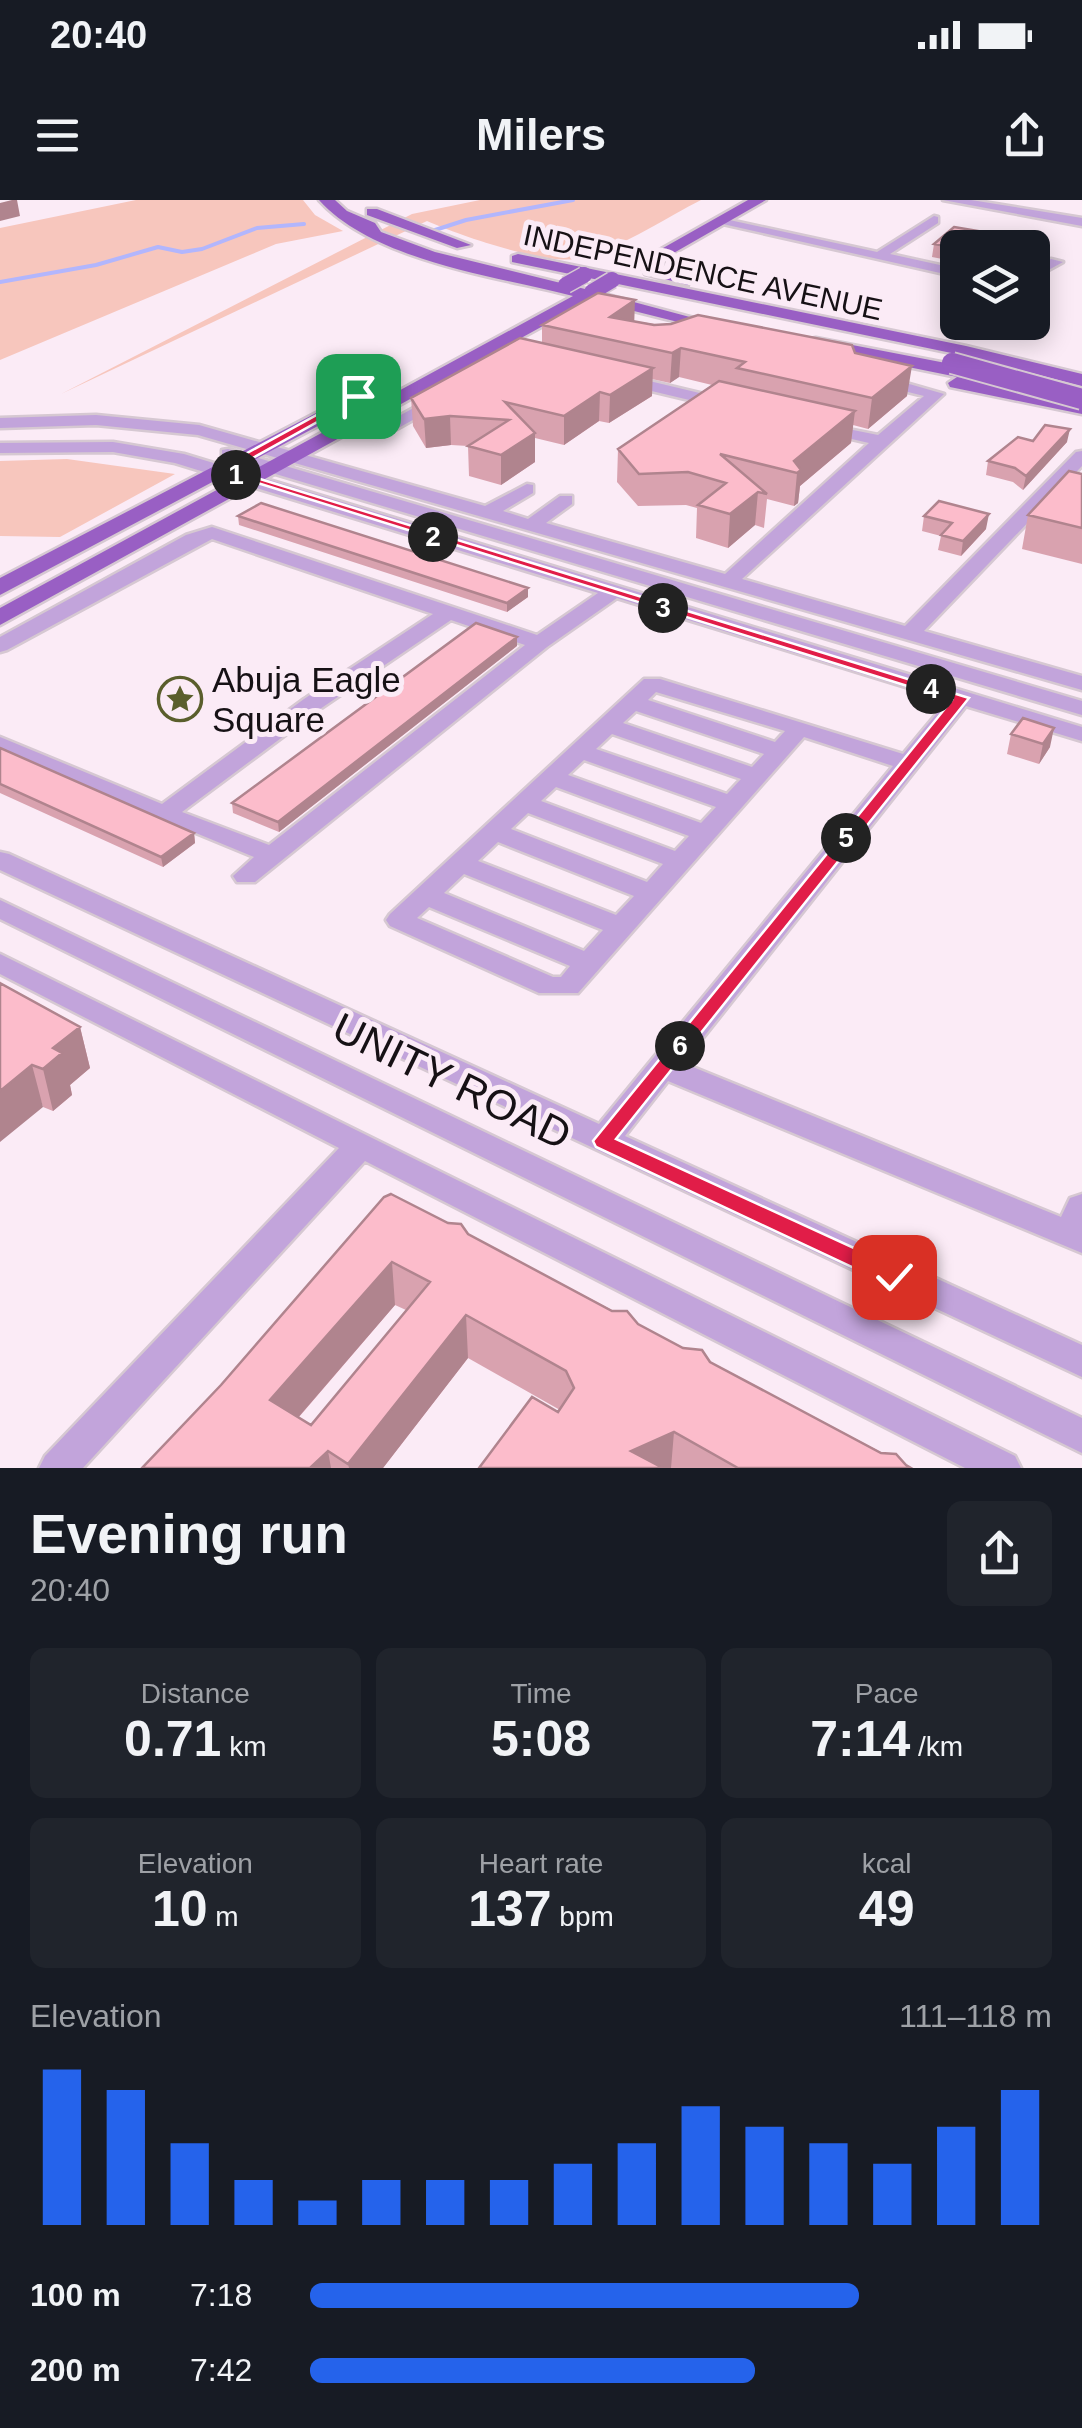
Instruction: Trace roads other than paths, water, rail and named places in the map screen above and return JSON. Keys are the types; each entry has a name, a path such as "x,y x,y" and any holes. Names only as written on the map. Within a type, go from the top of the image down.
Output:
{"main road":[{"name":"INDEPENDENCE AVENUE","path":"326,200 352,220 473,262 954,359 1082,378"},
{"path":"624,254 727,200"},
{"path":"0,618 246,469 579,285 659,255 758,200"},
{"name":"INDEPENDENCE AVENUE","path":"366,206 432,241 485,257 954,359"},
{"path":"366,206 579,285"},
{"path":"352,220 409,249 579,285"},
{"path":"659,255 652,271 659,276 1082,364"},
{"name":"INDEPENDENCE AVENUE","path":"611,274 1082,378"},
{"name":"INDEPENDENCE AVENUE","path":"579,285 678,319 745,333"},
{"path":"268,457 294,455 534,324 579,285"},
{"path":"534,324 594,309 678,319"},
{"name":"INDEPENDENCE AVENUE","path":"1082,396 800,344 935,378 1082,408"},
{"path":"954,359 1082,396"},
{"path":"0,588 221,470"}],"street":[{"path":"948,200 1082,222"},
{"path":"994,200 1082,214"},
{"path":"878,256 934,220"},
{"path":"720,222 940,268"},
{"path":"1050,268 1056,262"},
{"path":"606,376 752,410"},
{"path":"730,580 936,394 858,376"},
{"path":"378,432 448,394"},
{"path":"0,422 62,419 162,424 1082,708"},
{"path":"807,424 881,441"},
{"path":"0,435 74,432 146,437 612,592 1082,734"},
{"path":"0,448 113,447 162,454 221,470 246,469"},
{"path":"294,455 1082,683"},
{"path":"910,633 1081,457"},
{"path":"490,511 526,489"},
{"path":"534,524 566,500"},
{"path":"0,646 193,539 212,533 540,643"},
{"path":"246,876 540,643 612,592"},
{"path":"164,814 312,704 446,614"},
{"path":"800,728 588,963 425,895 652,684 670,687 800,728 910,764"},
{"path":"603,1141 962,698"},
{"path":"632,702 779,751"},
{"path":"607,725 756,776"},
{"path":"0,744 164,814 273,855"},
{"path":"579,751 731,804"},
{"path":"552,777 705,833"},
{"path":"524,803 680,862"},
{"path":"493,832 652,893"},
{"name":"UNITY ROAD","path":"0,860 1082,1362"},
{"path":"460,862 621,927"},
{"name":"UNITY ROAD","path":"0,908 1082,1436"},
{"path":"0,964 1002,1468"},
{"path":"664,1067 1078,1227"},
{"path":"58,1468 362,1144"}],"waterway":[{"path":"432,231 466,220 573,200"},
{"path":"0,282 96,265 158,247 182,252 202,249 257,228 304,224"}],"place":[{"name":"Abuja Eagle Square","path":"180,699"}]}
